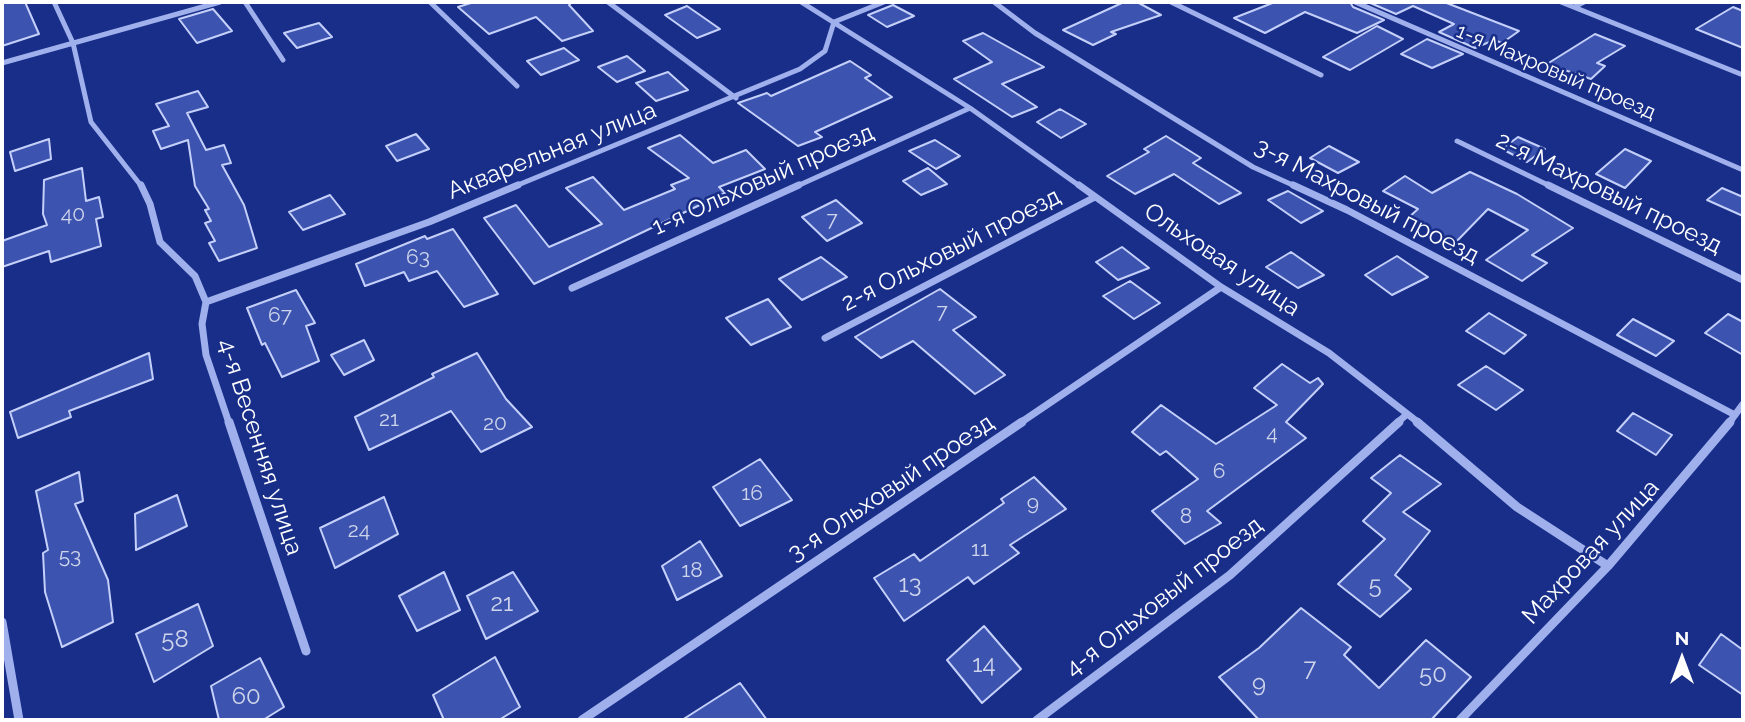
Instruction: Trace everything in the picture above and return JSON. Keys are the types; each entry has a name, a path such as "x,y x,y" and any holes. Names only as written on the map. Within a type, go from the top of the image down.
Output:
{"street":[{"path":"54,2 73,43 91,121 101,138 138,179 150,204 160,242 195,275 206,302"},
{"path":"2,63 220,2"},
{"path":"245,2 283,60"},
{"path":"430,2 517,86"},
{"path":"608,2 736,98"},
{"name":"Ольховая улица","path":"801,2 970,108 1221,288 1329,353 1371,383 1517,507 1608,566"},
{"path":"834,22 884,2"},
{"name":"3-я Махровый проезд","path":"994,2 1035,33 1253,166 1348,210 1735,415"},
{"path":"1171,2 1321,75"},
{"name":"1-я Махровый проезд","path":"1355,2 1743,170"},
{"path":"1562,2 1743,75"},
{"path":"1574,7 1584,2"},
{"name":"Акварельная улица","path":"206,302 429,222 736,98 800,69 826,53 832,39 834,22"},
{"path":"1736,72 1743,67"},
{"name":"1-я Ольховый проезд","path":"572,288 970,108"},
{"name":"2-я Махровый проезд","path":"1457,141 1743,280"},
{"name":"2-я Ольховый проезд","path":"825,338 1096,197"},
{"name":"3-я Ольховый проезд","path":"582,720 1221,288"},
{"name":"4-я Весенняя улица","path":"206,302 202,324 206,355 306,651"},
{"name":"Махровая улица","path":"1460,720 1608,566 1716,442 1743,404"},
{"name":"4-я Ольховый проезд","path":"1037,720 1230,575 1406,415"},
{"path":"2,622 19,720"}],"building":[{"path":"2,2 25,2 39,34 2,46"},
{"path":"474,2 572,2 569,5 593,31 562,41 536,17 489,34 458,7"},
{"path":"1124,2 1137,2 1161,15 1111,32 1116,34 1093,45 1063,30"},
{"path":"1275,2 1350,2 1353,7 1384,20 1357,33 1305,12 1265,33 1234,18"},
{"path":"1368,2 1444,2 1519,31 1502,43 1494,40 1475,48 1439,32 1454,24 1413,6 1396,14"},
{"path":"893,5 914,16 887,27 868,15"},
{"path":"687,6 720,29 697,38 665,15"},
{"path":"1733,7 1743,11 1743,48 1696,29"},
{"path":"213,9 232,31 197,43 179,19"},
{"path":"319,23 332,37 297,48 284,33"},
{"path":"1377,26 1403,39 1350,70 1323,57"},
{"path":"983,33 1044,67 1002,84 1037,107 1012,117 954,79 992,62 963,41"},
{"path":"1595,34 1625,46 1597,63 1605,66 1591,79 1547,64"},
{"path":"1427,39 1463,54 1432,68 1401,54"},
{"path":"564,48 579,60 541,75 527,61"},
{"path":"627,56 645,71 617,82 598,67"},
{"path":"850,61 871,75 865,78 892,97 815,132 822,137 798,146 738,103 767,93 771,96"},
{"path":"668,72 688,90 656,101 636,83"},
{"path":"198,91 208,107 187,113 206,150 224,145 231,163 222,165 244,205 257,248 219,261 209,243 215,241 205,223 211,221 205,210 209,209 195,186 188,140 161,149 153,131 169,126 156,104"},
{"path":"1060,109 1086,124 1061,138 1037,122"},
{"path":"416,134 429,149 397,161 386,146"},
{"path":"680,135 713,163 746,150 765,169 719,187 725,193 534,284 484,218 516,205 549,247 602,224 566,188 593,177 624,210 675,189 671,185 689,178 648,148"},
{"path":"1166,136 1201,158 1193,163 1241,193 1219,204 1174,174 1135,194 1107,176 1149,152 1144,149"},
{"path":"1518,137 1545,149 1527,162 1502,149"},
{"path":"49,139 51,159 15,171 10,152"},
{"path":"935,140 960,156 936,169 909,151"},
{"path":"1329,146 1359,162 1338,173 1310,158"},
{"path":"1625,149 1651,161 1625,188 1596,174"},
{"path":"82,168 86,201 99,197 103,217 96,219 101,246 51,262 49,251 2,267 2,241 47,225 43,214 44,180"},
{"path":"928,168 947,184 921,195 903,181"},
{"path":"1470,172 1517,194 1573,228 1532,255 1547,263 1522,281 1486,260 1528,230 1488,209 1455,243 1408,218 1418,209 1383,191 1405,176 1432,193"},
{"path":"1722,188 1743,197 1743,216 1707,200"},
{"path":"1288,191 1323,211 1301,223 1268,200"},
{"path":"330,195 345,214 303,230 289,212"},
{"path":"836,200 862,223 827,241 802,217"},
{"path":"453,229 498,294 464,307 437,271 409,281 404,272 365,286 356,264 425,236 427,239"},
{"path":"1122,247 1149,268 1118,280 1096,262"},
{"path":"1291,252 1324,275 1298,288 1266,267"},
{"path":"1397,256 1428,277 1392,295 1365,275"},
{"path":"821,257 847,277 802,300 779,279"},
{"path":"1130,281 1160,303 1134,319 1103,296"},
{"path":"940,289 976,317 953,330 1005,375 975,394 913,341 881,358 855,337"},
{"path":"296,290 315,323 306,326 319,361 282,377 265,343 262,345 247,308"},
{"path":"768,299 791,327 751,345 726,318"},
{"path":"1489,313 1526,335 1504,354 1466,331"},
{"path":"1728,314 1743,322 1743,355 1705,333"},
{"path":"1633,319 1674,341 1656,356 1617,335"},
{"path":"364,340 374,360 344,375 331,355"},
{"path":"149,353 153,379 69,411 71,417 18,438 10,412"},
{"path":"477,353 506,399 532,427 481,452 451,411 369,450 355,417 434,377 432,374"},
{"path":"1282,364 1310,383 1318,378 1323,384 1286,422 1306,438 1207,511 1221,523 1185,544 1152,511 1198,479 1166,451 1160,455 1132,432 1161,405 1216,444 1277,405 1254,388"},
{"path":"1486,366 1523,390 1496,410 1458,385"},
{"path":"1633,413 1672,435 1656,455 1617,431"},
{"path":"1400,455 1441,484 1403,512 1430,531 1395,575 1411,589 1380,617 1338,584 1385,539 1363,521 1391,493 1371,478"},
{"path":"760,459 792,500 740,526 713,487"},
{"path":"79,472 83,501 75,504 108,580 113,622 62,647 45,592 43,553 48,550 36,491"},
{"path":"1034,477 1066,509 1010,545 1019,553 974,584 968,577 904,621 874,578 914,554 920,561 1004,503 1001,499"},
{"path":"177,495 187,526 136,550 135,514"},
{"path":"384,497 398,534 335,568 320,528"},
{"path":"700,541 722,576 677,600 662,566"},
{"path":"444,572 460,610 417,631 399,596"},
{"path":"513,572 538,611 486,639 467,596"},
{"path":"198,604 213,646 154,682 136,634"},
{"path":"1301,608 1351,647 1344,655 1379,688 1426,640 1471,677 1431,720 1259,720 1219,677 1259,648"},
{"path":"984,626 1021,669 982,703 947,660"},
{"path":"1721,634 1743,650 1743,695 1699,665"},
{"path":"495,657 520,707 499,720 444,720 433,695"},
{"path":"260,658 284,707 263,720 219,720 211,686"},
{"path":"740,683 767,720 682,720"}]}
